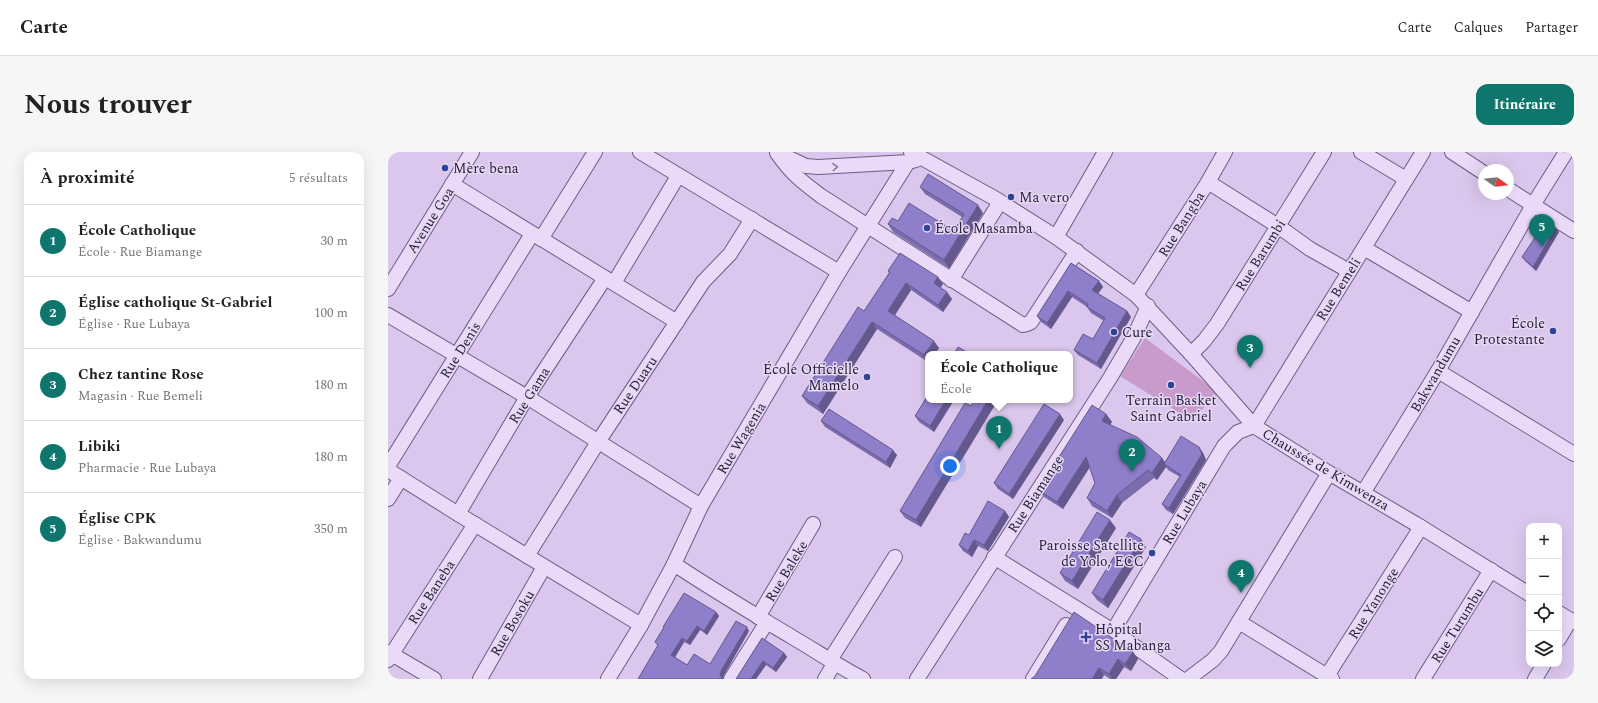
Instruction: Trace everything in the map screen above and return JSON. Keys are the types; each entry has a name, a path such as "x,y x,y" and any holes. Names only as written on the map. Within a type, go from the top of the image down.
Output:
{"street":[{"name":"Avenue Goa","path":"388,289 472,152"},
{"name":"Rue Denis","path":"388,466 456,356 536,236 595,152"},
{"path":"640,152 839,272"},
{"path":"777,152 801,157 806,166 829,167 917,156"},
{"path":"777,152 789,171 801,182 868,227 1023,325 1031,322 1077,251"},
{"path":"1056,236 1106,152"},
{"name":"Rue Barumbi","path":"1191,354 1204,341 1217,324 1324,152"},
{"path":"1361,152 1406,179"},
{"name":"Rue Bemeli","path":"1254,426 1423,152"},
{"path":"1452,152 1478,169"},
{"name":"Bakwandumu","path":"1363,493 1438,371 1532,205 1566,152"},
{"name":"Rue Bangba","path":"1136,295 1208,182 1219,154"},
{"name":"Chaussée de Kimwenza","path":"917,156 1000,202 1056,236 1136,295 1148,306 1254,426 1526,592"},
{"name":"Rue Wagenia","path":"608,679 641,625 674,564 701,506 839,272 917,156"},
{"name":"Rue Gama","path":"458,514 527,397 609,281 678,176"},
{"path":"1208,182 1278,226 1310,249 1349,271"},
{"path":"452,184 677,322"},
{"path":"1514,193 1574,231"},
{"path":"951,280 1000,202"},
{"name":"Rue Duaru","path":"527,556 598,442 703,282 730,254 752,219"},
{"path":"1364,248 1472,312"},
{"name":"Rue Biamange","path":"917,679 1110,378 1134,337 1148,306"},
{"path":"388,315 527,397 701,506"},
{"path":"1438,371 1574,454"},
{"name":"Rue Lubaya","path":"1113,631 1224,446 1238,432 1254,426"},
{"path":"388,470 544,567 641,625"},
{"path":"1188,679 1204,668 1217,655 1329,473"},
{"path":"388,499 401,478"},
{"name":"Rue Baneba","path":"389,655 475,524"},
{"name":"Rue Baleke","path":"731,679 813,524"},
{"name":"Rue Yanonge","path":"1328,678 1421,527"},
{"path":"825,679 832,662 895,557"},
{"path":"994,557 1113,631 1181,679"},
{"path":"674,564 832,662 863,679"},
{"name":"Rue Bosoku","path":"480,679 544,567"},
{"name":"Rue Turumbu","path":"1423,679 1491,570"},
{"path":"1033,679 1076,608"},
{"path":"1562,632 1568,618"},
{"path":"1238,622 1328,678"},
{"path":"389,655 434,679"},
{"path":"1535,679 1542,667"}],"shaded area":[{"name":"Terrain Basket Saint Gabriel","path":"1145,338 1219,393 1191,420 1120,376"}],"building":[{"path":"928,174 978,205 944,260 888,224 892,218 898,221 909,203 954,231 964,214 920,187"},
{"path":"1546,221 1556,228 1533,267 1522,257"},
{"path":"900,253 938,277 934,283 947,292 938,305 906,283 888,311 934,341 927,351 925,351 924,355 872,322 818,406 802,396 858,307 864,311 890,272 888,271"},
{"path":"1071,263 1099,281 1092,290 1127,311 1097,363 1074,350 1083,334 1093,339 1105,318 1087,307 1088,304 1068,291 1047,323 1037,316"},
{"path":"958,347 965,351 956,351"},
{"path":"925,400 925,403 944,403 930,426 915,416"},
{"path":"965,403 971,406 973,403 986,403 916,520 900,511"},
{"path":"1044,404 1060,414 1009,494 994,483"},
{"path":"1092,405 1106,414 1102,421 1137,437 1162,458 1152,473 1148,470 1117,495 1107,511 1087,498 1095,483 1086,457 1057,502 1038,490"},
{"path":"829,409 893,450 886,462 821,421"},
{"path":"1181,436 1199,447 1202,454 1169,508 1162,504 1181,475 1164,464"},
{"path":"988,501 1005,511 984,545 974,540 968,551 959,545 965,533 969,535"},
{"path":"1097,512 1110,520 1072,581 1060,573"},
{"path":"1129,532 1141,539 1103,600 1092,593"},
{"path":"684,593 716,612 704,631 697,626 687,641 682,638 671,655 687,665 694,654 710,664 736,621 747,627 721,671 720,675 722,679 638,679 658,645 655,642 663,627"},
{"name":"Hôpital SS Mabanga","path":"1074,612 1133,652 1125,664 1118,659 1109,674 1099,668 1092,679 1031,679 1035,676"},
{"path":"762,638 784,653 773,668 763,661 751,679 736,679"}],"place":[{"name":"Mère bena","path":"445,168"},
{"name":"Ma vero","path":"1011,197"},
{"name":"École Masamba","path":"927,228"},
{"name":"Église CPK","path":"1542,247"},
{"name":"École Protestante","path":"1553,331"},
{"name":"Cure","path":"1114,332"},
{"name":"Chez tantine Rose","path":"1250,368"},
{"name":"École Officielle Mamelo","path":"867,377"},
{"name":"Terrain Basket Saint Gabriel","path":"1171,385"},
{"name":"École Catholique","path":"999,449"},
{"name":"Église catholique St-Gabriel","path":"1132,472"},
{"name":"Paroisse Satellite de Yolo, ECC","path":"1152,553"},
{"name":"Libiki","path":"1241,593"},
{"name":"Hôpital SS Mabanga","path":"1086,637"}]}
